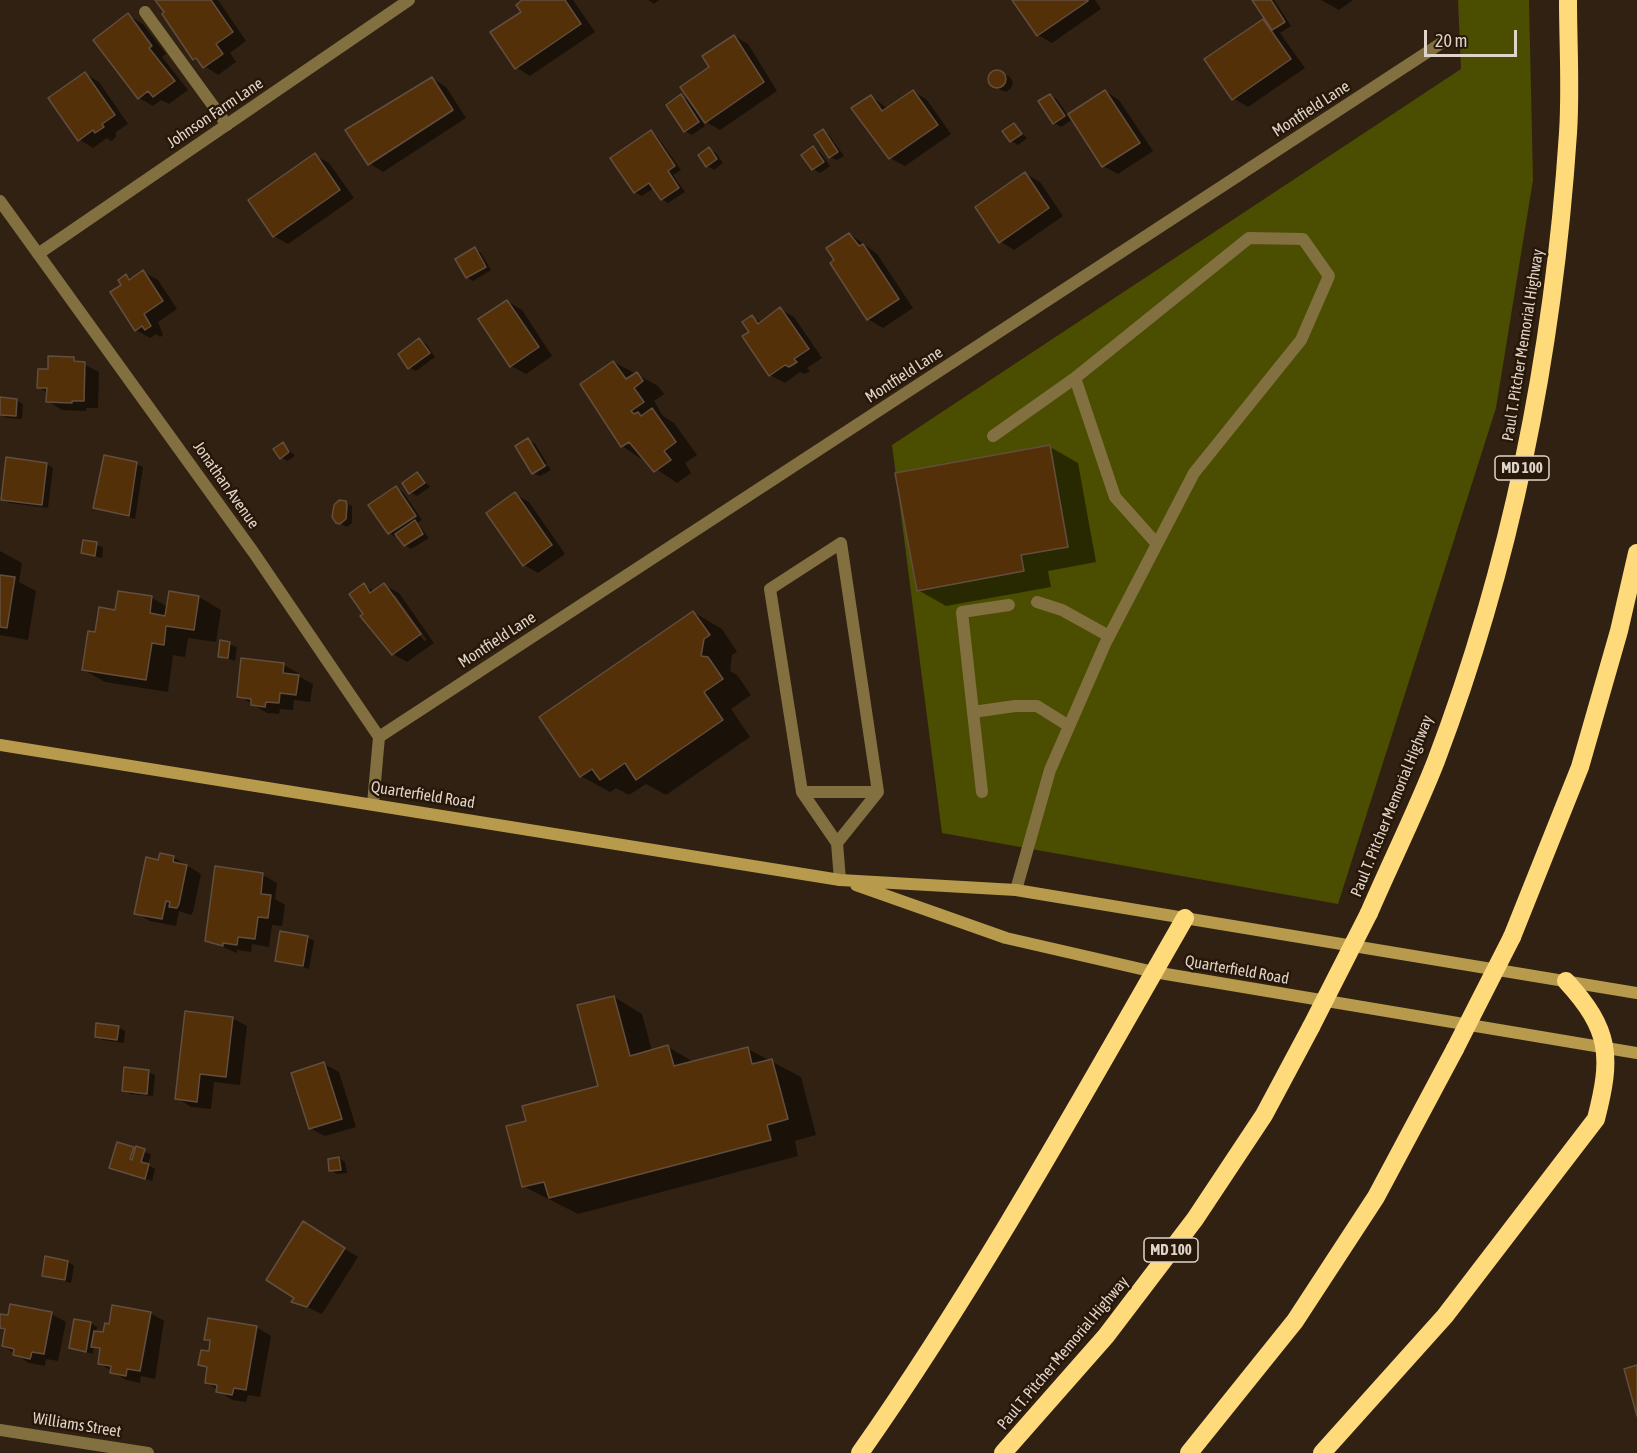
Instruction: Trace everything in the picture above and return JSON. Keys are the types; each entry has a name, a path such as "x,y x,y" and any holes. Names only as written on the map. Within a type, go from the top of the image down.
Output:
{"highway":[{"name":"Paul T. Pitcher Memorial Highway","path":"1003,1453 1106,1336 1195,1219 1264,1115 1369,913 1436,761 1490,596 1527,449 1557,252 1568,130 1568,0"},
{"path":"1189,1453 1294,1321 1376,1197 1512,937 1580,767 1619,631 1637,553"},
{"path":"860,1453 946,1326 1014,1218 1185,918"},
{"path":"1322,1453 1445,1316 1596,1119 1605,1085 1606,1050 1597,1023 1586,1002 1566,981"}],"main road":[{"name":"Quarterfield Road","path":"0,745 840,880 1016,890 1637,993"},
{"name":"Quarterfield Road","path":"840,880 1006,938 1154,972 1606,1050 1637,1053"}],"street":[{"name":"Johnson Farm Lane","path":"38,254 410,0"},
{"path":"145,12 227,125"},
{"name":"Montfield Lane","path":"380,737 1446,40"},
{"name":"Jonathan Avenue","path":"0,201 248,544 380,737"},
{"path":"993,436 1075,378 1249,238 1303,239 1329,276 1301,340 1194,473 1109,636 1050,770 1016,890"},
{"path":"1075,378 1116,497 1157,544"},
{"path":"837,843 878,792 841,543 770,589 802,792 837,843 840,880"},
{"path":"1037,602 1062,610 1109,636"},
{"path":"982,792 962,612 1009,605"},
{"path":"973,712 1015,706 1037,706 1069,726"},
{"path":"373,804 380,737"},
{"path":"802,792 878,792"},
{"name":"Williams Street","path":"0,1430 148,1453"}],"shaded area":[{"path":"1458,0 1529,0 1533,180 1496,408 1338,904 942,833 892,445 1461,69"}],"building":[{"path":"155,0 211,0 233,32 216,44 223,54 203,68 196,58 193,60"},
{"path":"522,0 565,0 581,24 515,69 490,32 521,12 516,5"},
{"path":"1012,0 1088,0 1088,1 1037,36"},
{"path":"1252,0 1271,0 1285,22 1272,30"},
{"path":"128,13 152,46 149,48 175,81 153,97 148,91 138,99 93,40"},
{"path":"1263,19 1291,59 1232,100 1204,59"},
{"path":"734,35 764,82 705,123 680,87 709,67 702,56"},
{"path":"993,70 1001,70 1006,75 1004,86 993,88 988,83 988,75"},
{"path":"85,72 115,115 102,124 104,127 95,133 93,130 78,141 48,98"},
{"path":"432,77 453,110 368,165 345,130"},
{"path":"913,90 938,125 889,159 851,108 871,95 882,111"},
{"path":"1105,90 1140,143 1102,167 1068,114"},
{"path":"681,94 699,122 684,132 666,105"},
{"path":"1050,94 1065,116 1053,124 1038,101"},
{"path":"1014,123 1022,134 1010,142 1002,131"},
{"path":"823,129 838,152 829,158 814,135"},
{"path":"651,130 675,166 668,171 679,188 661,200 649,183 634,193 610,158"},
{"path":"813,146 824,162 812,170 801,155"},
{"path":"709,147 717,159 706,167 698,155"},
{"path":"315,153 340,190 273,237 248,200"},
{"path":"1025,172 1049,208 999,243 975,207"},
{"path":"849,233 859,246 863,244 899,299 867,320 830,263 834,260 826,248"},
{"path":"475,247 486,267 466,278 455,259"},
{"path":"143,270 163,301 144,314 151,326 145,330 142,326 135,331 110,292 121,285 118,280 126,274 129,280"},
{"path":"507,300 539,347 510,367 478,319"},
{"path":"780,307 809,349 794,359 797,362 789,367 785,365 769,376 742,336 749,332 742,322 752,315 758,324"},
{"path":"419,338 430,353 408,369 398,354"},
{"path":"48,356 74,357 74,361 85,362 84,401 46,402 47,388 37,388 38,369 48,369"},
{"path":"613,361 626,379 637,372 643,381 634,388 644,402 631,411 634,414 638,412 641,416 652,408 676,442 664,451 671,460 654,472 629,442 621,447 580,384"},
{"path":"0,397 17,399 16,416 0,415"},
{"path":"528,438 545,466 532,474 515,446"},
{"path":"283,442 289,452 280,459 273,449"},
{"path":"1050,445 1068,547 1021,555 1024,571 917,591 895,473"},
{"path":"104,455 137,462 129,516 93,508"},
{"path":"6,457 47,463 42,505 1,500"},
{"path":"417,472 425,483 409,494 402,483"},
{"path":"396,486 416,516 388,534 368,505"},
{"path":"515,492 552,545 523,566 486,513"},
{"path":"339,500 346,501 347,505 346,519 340,524 336,523 332,517 334,505"},
{"path":"415,520 423,534 404,546 395,534"},
{"path":"83,540 97,542 95,556 81,553"},
{"path":"0,575 15,577 7,628 0,627"},
{"path":"364,583 370,593 384,583 421,634 392,655 360,616 363,614 349,594"},
{"path":"118,591 152,596 150,613 165,616 169,591 199,596 194,630 166,626 164,645 152,643 146,680 82,670 88,631 95,632 99,607 115,610"},
{"path":"693,611 710,635 704,639 701,656 708,657 723,679 704,692 723,720 636,780 625,763 600,780 592,769 580,777 539,717"},
{"path":"220,640 230,642 228,658 218,657"},
{"path":"241,658 284,663 283,673 299,675 296,695 280,693 279,703 266,702 265,707 251,705 251,699 237,697"},
{"path":"160,853 174,856 173,862 187,865 179,904 177,908 169,907 170,902 166,901 162,919 134,914 146,857 158,860"},
{"path":"215,866 263,873 261,894 271,895 268,918 258,917 255,939 238,937 237,945 223,943 223,946 205,941"},
{"path":"280,931 308,936 303,966 275,961"},
{"path":"614,996 630,1056 668,1045 674,1066 748,1047 752,1064 772,1059 788,1119 767,1125 771,1140 549,1198 544,1182 522,1187 506,1126 526,1121 522,1106 598,1086 577,1005"},
{"path":"185,1011 233,1017 226,1077 200,1074 197,1102 175,1099"},
{"path":"96,1023 119,1026 117,1040 95,1037"},
{"path":"324,1062 342,1119 309,1129 291,1073"},
{"path":"124,1067 149,1070 147,1094 122,1091"},
{"path":"117,1142 134,1147 130,1159 132,1160 136,1146 145,1149 141,1162 149,1164 145,1179 109,1168"},
{"path":"339,1157 341,1170 329,1171 328,1159"},
{"path":"303,1221 345,1248 307,1307 291,1302 294,1298 266,1280"},
{"path":"45,1256 68,1261 65,1280 42,1276"},
{"path":"10,1304 52,1312 44,1354 32,1352 30,1359 13,1355 14,1349 2,1346 5,1329 0,1328 0,1314 8,1315"},
{"path":"112,1305 151,1312 140,1371 127,1369 126,1376 110,1373 111,1366 98,1364 100,1348 91,1347 94,1331 103,1332 105,1323 109,1324"},
{"path":"208,1318 257,1326 246,1390 234,1388 232,1395 216,1392 217,1385 205,1383 207,1367 198,1365 201,1350 209,1351 210,1340 204,1340"},
{"path":"74,1319 91,1322 86,1352 69,1348"},
{"path":"1637,1365 1637,1416 1624,1369"}]}
